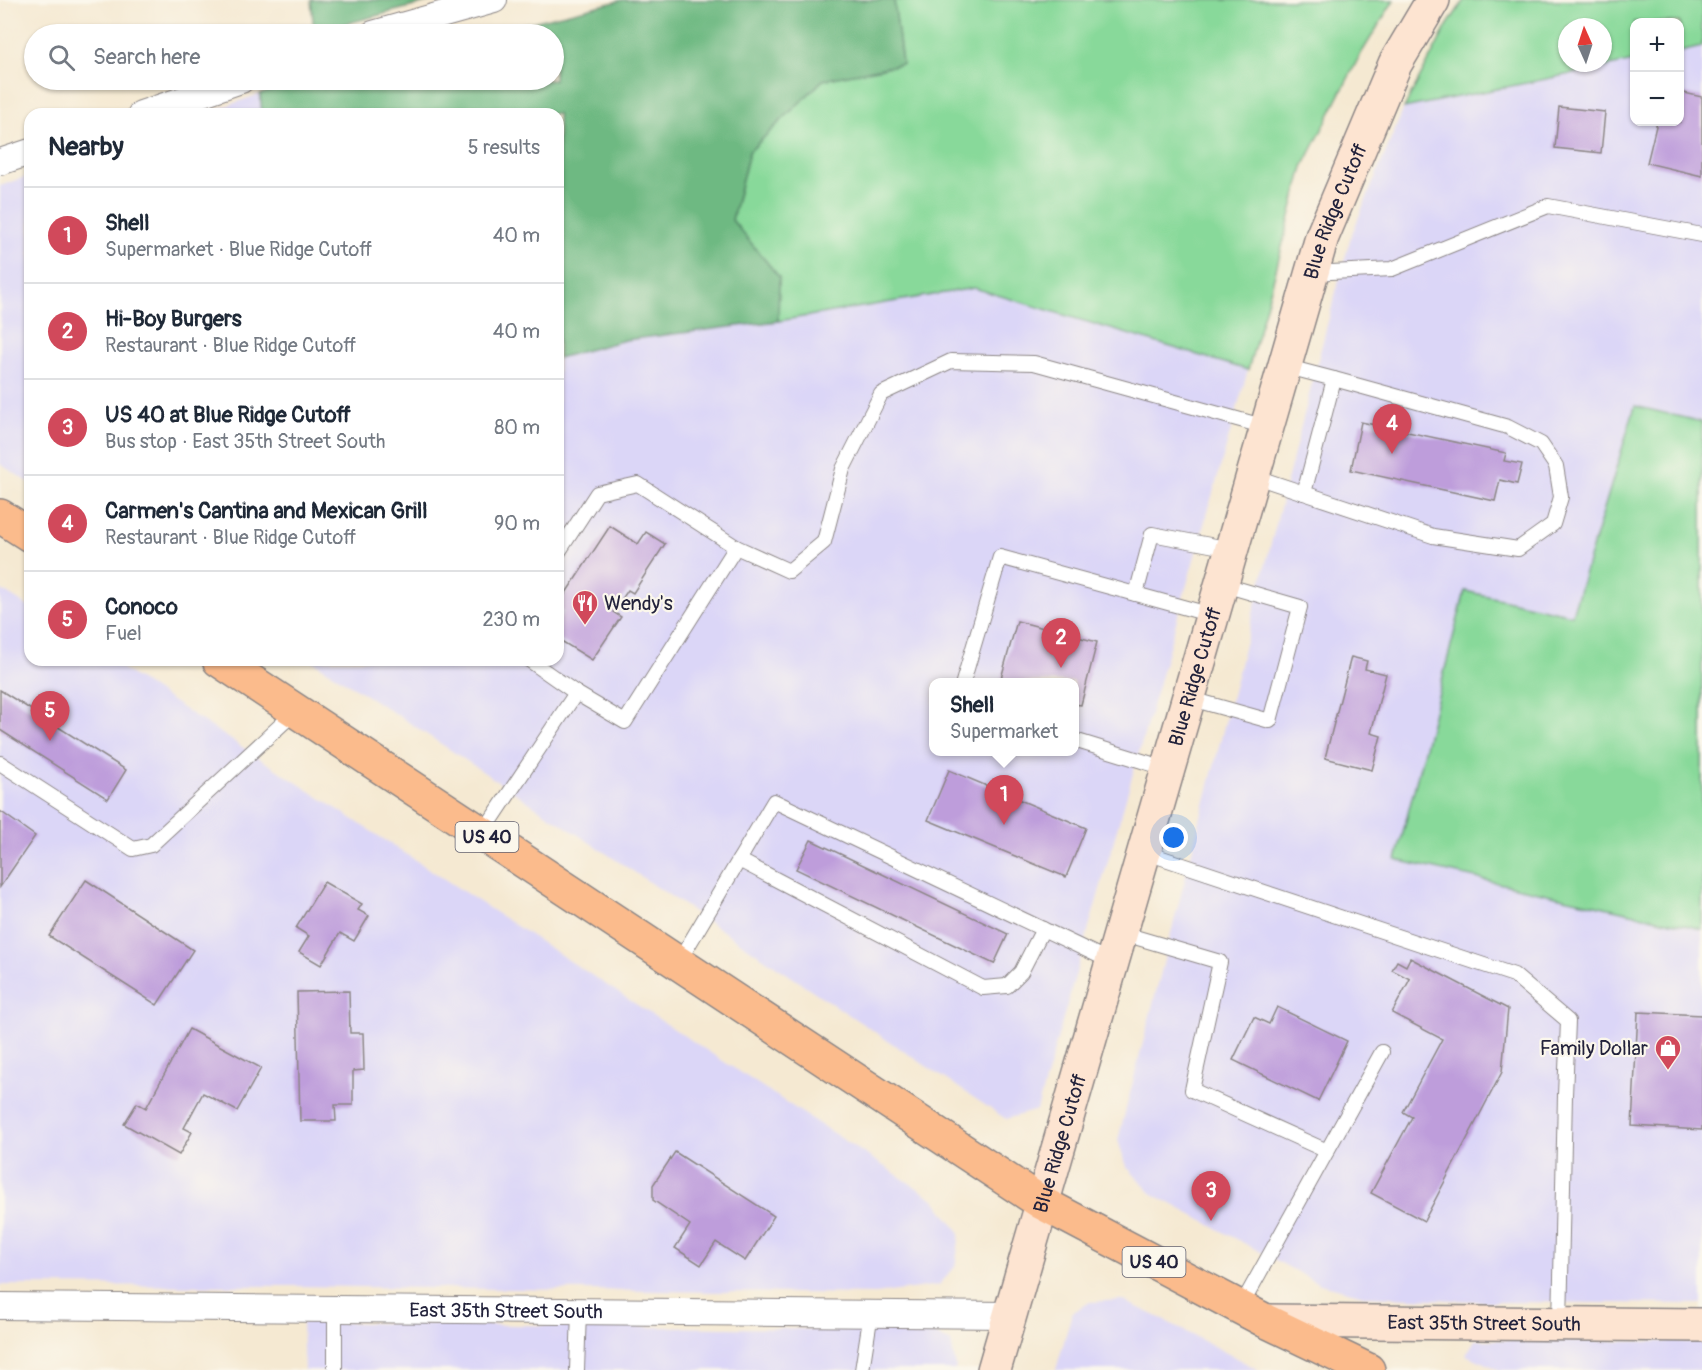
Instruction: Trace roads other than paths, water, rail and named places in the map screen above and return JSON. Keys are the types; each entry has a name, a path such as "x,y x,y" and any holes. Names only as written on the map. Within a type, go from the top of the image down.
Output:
{"main road":[{"name":"Blue Ridge Cutoff","path":"994,1370 1322,237 1395,64 1433,0"},
{"path":"0,516 24,532"},
{"name":"US 40","path":"228,666 1042,1203 1253,1315 1363,1369"},
{"name":"East 35th Street South","path":"1253,1315 1560,1324 1702,1325"}],"street":[{"path":"409,24 494,0"},
{"path":"159,108 212,90"},
{"path":"0,162 24,154"},
{"name":"East 35th Street South","path":"0,1306 1010,1315"}],"lane":[{"path":"1311,273 1392,268 1548,206 1702,235"},
{"path":"564,544 597,492 638,484 736,548 789,571 824,542 843,469 881,394 951,362 1034,363 1266,427"},
{"path":"1252,476 1433,536 1518,549 1553,524 1561,497 1556,466 1541,444 1525,435 1508,427 1284,366"},
{"path":"1304,493 1334,379"},
{"path":"1136,594 1152,534 1231,549"},
{"path":"538,666 576,693 625,722 736,548"},
{"path":"964,678 999,557 1212,615"},
{"path":"1188,698 1270,721 1300,607 1221,584"},
{"path":"482,834 576,693"},
{"path":"0,763 134,849 151,845 296,711"},
{"path":"1079,742 1167,769"},
{"path":"678,963 774,801 1043,929 1116,947 1220,962 1192,1090 1327,1151"},
{"path":"1144,852 1514,975 1568,1022 1564,1095 1560,1324"},
{"path":"739,860 983,988 1007,986 1021,972 1043,929"},
{"path":"1253,1315 1327,1151 1382,1052"},
{"path":"335,1308 335,1370"},
{"path":"577,1370 579,1311"},
{"path":"862,1370 871,1313"}],"place":[{"name":"Carmen's Cantina and Mexican Grill","path":"1392,454"},
{"name":"Wendy's","path":"585,626"},
{"name":"Hi-Boy Burgers","path":"1061,668"},
{"name":"Conoco","path":"50,741"},
{"name":"Shell","path":"1004,825"},
{"name":"Family Dollar","path":"1668,1071"},
{"name":"US 40 at Blue Ridge Cutoff","path":"1211,1221"}]}
